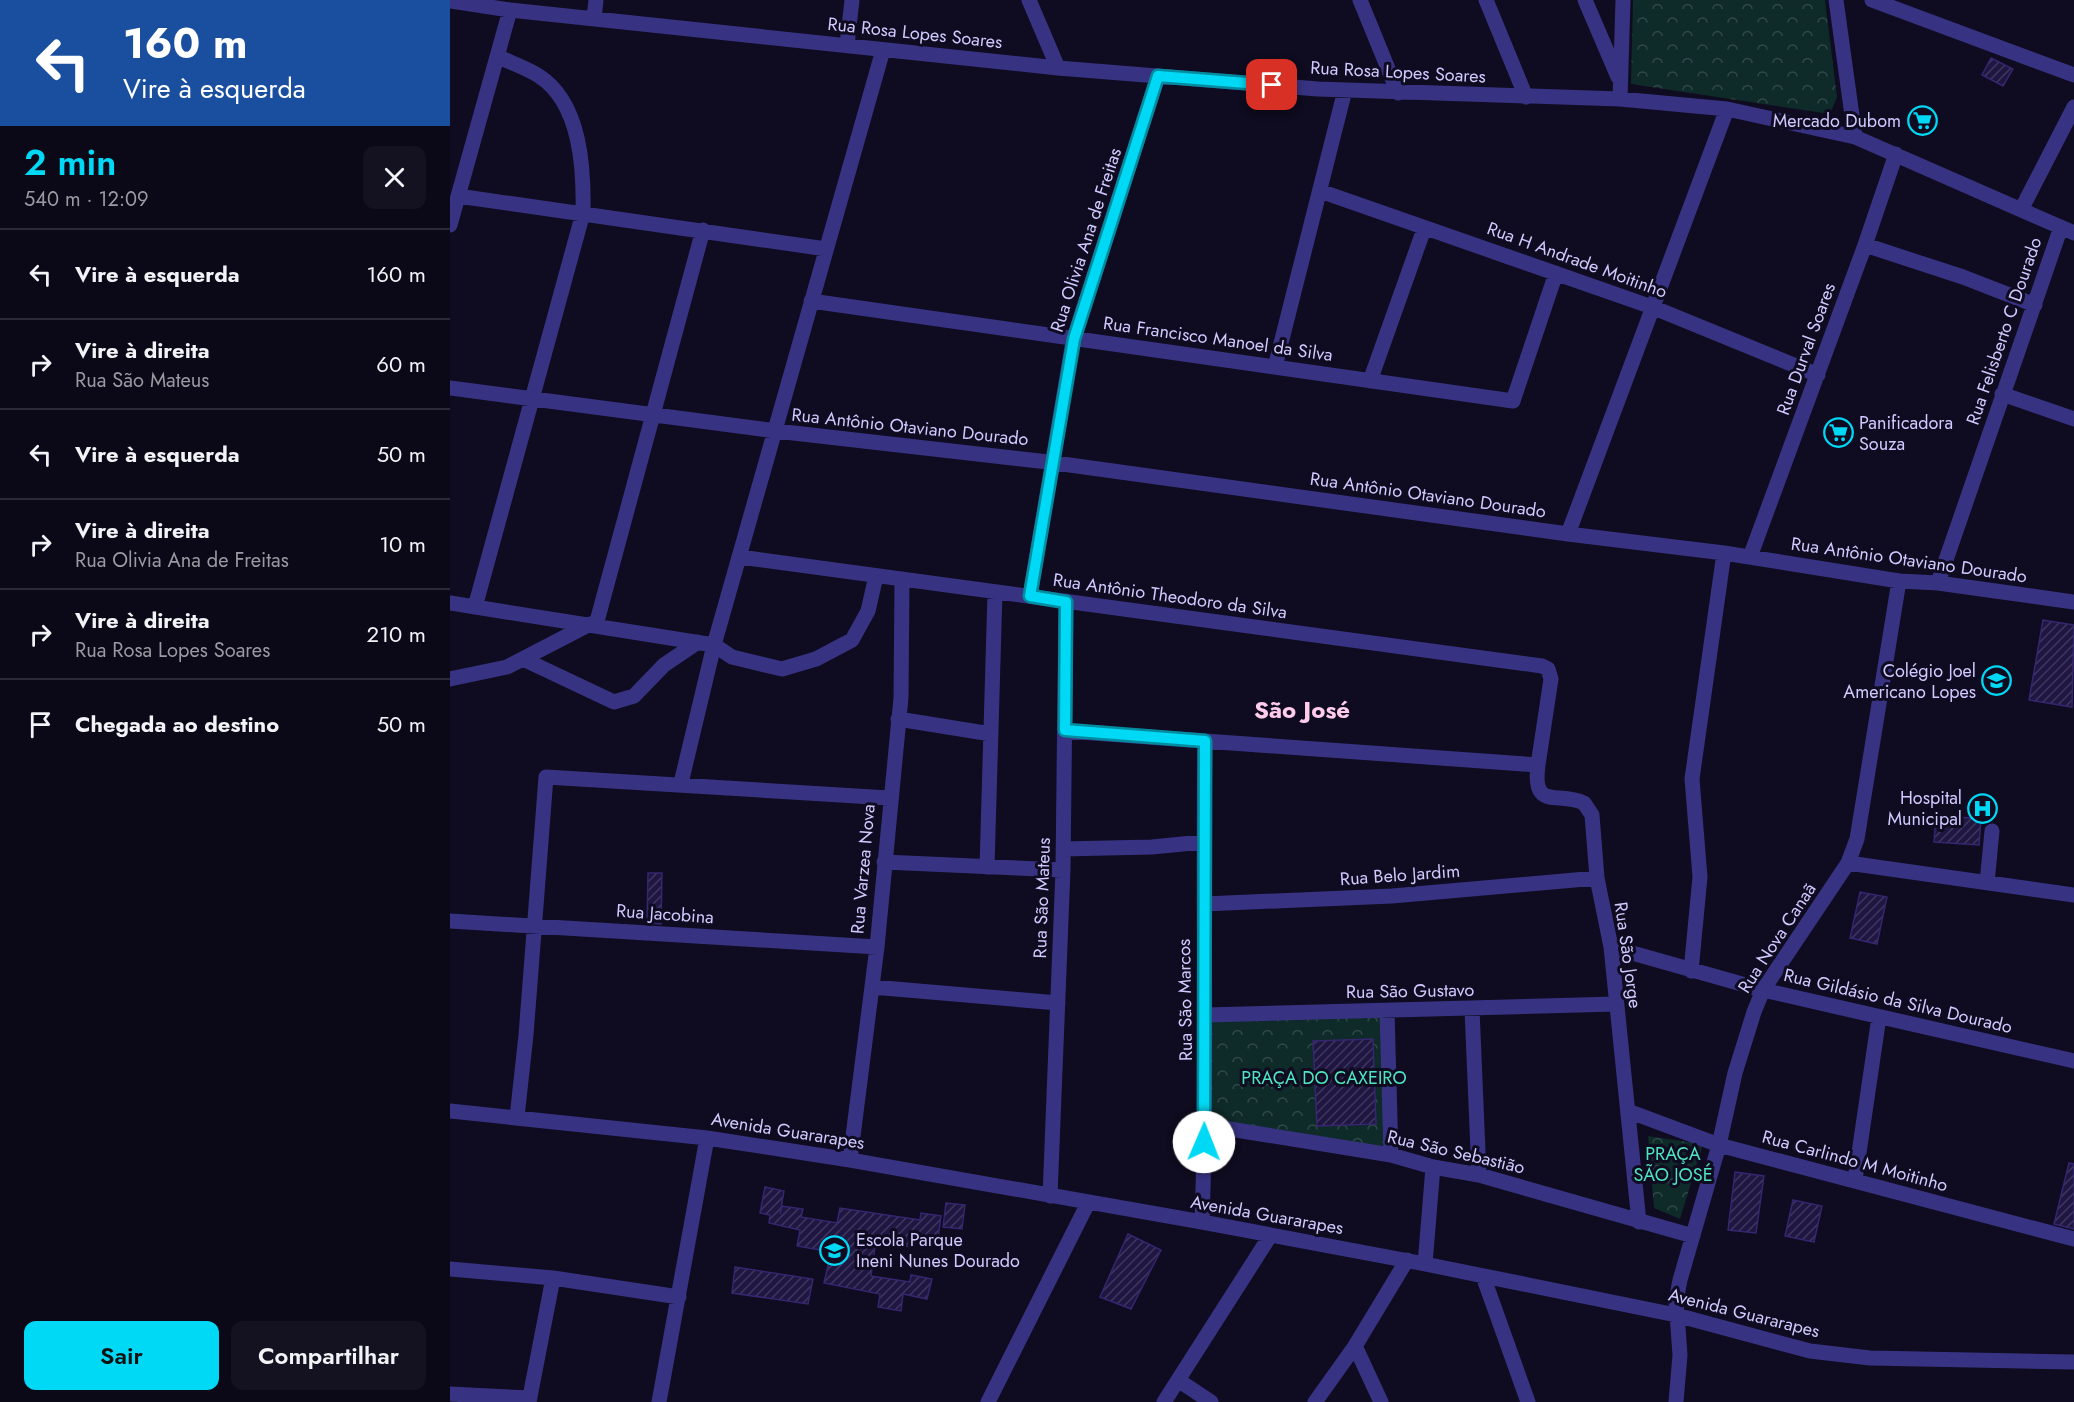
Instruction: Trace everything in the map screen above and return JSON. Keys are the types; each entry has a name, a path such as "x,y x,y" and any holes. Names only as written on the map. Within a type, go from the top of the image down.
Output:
{"street":[{"path":"594,19 596,0"},
{"path":"847,45 852,0"},
{"path":"1029,0 1058,68"},
{"path":"1360,0 1398,93"},
{"path":"1486,0 1526,97"},
{"path":"1585,0 1620,91"},
{"path":"1620,91 1623,0"},
{"path":"1836,0 1855,137"},
{"path":"1872,0 2074,75"},
{"name":"Rua Rosa Lopes Soares","path":"450,1 510,10 883,50 1158,76 1398,93 1526,97 1620,91 1727,109 1855,137 2022,208 2067,230"},
{"path":"450,225 510,10"},
{"path":"681,783 714,645 883,50"},
{"path":"475,607 583,213 580,146 568,112 541,77 497,56"},
{"name":"Rua Olivia Ana de Freitas","path":"1030,596 1074,339 1158,76"},
{"path":"1275,367 1345,90"},
{"path":"2022,208 2074,107"},
{"path":"1568,534 1727,109"},
{"name":"Rua Durval Soares","path":"1750,557 1818,375 1896,154"},
{"name":"Rua H Andrade Moitinho","path":"1320,191 1652,307 1818,375"},
{"path":"458,196 826,249"},
{"path":"1370,381 1424,229"},
{"path":"450,679 507,667 593,624 703,230"},
{"name":"Rua Felisberto C Dourado","path":"1938,583 2002,394 2035,305 2067,230"},
{"path":"1865,245 1963,277 2035,305"},
{"name":"Rua Francisco Manoel da Silva","path":"811,301 1513,401 1556,273"},
{"name":"Rua Antônio Otaviano Dourado","path":"450,388 776,431 1053,463 1568,534 1724,553 1899,581 1938,583 2074,602"},
{"path":"2002,394 2074,419"},
{"path":"1691,971 1700,876 1692,779 1724,553"},
{"name":"Rua Antônio Theodoro da Silva","path":"740,557 1542,666 1548,669 1551,679 1538,765"},
{"path":"450,603 714,645 732,657 782,669 816,659 852,640 868,611 876,576"},
{"name":"Rua Varzea Nova","path":"850,1160 872,987 898,719 902,579"},
{"name":"Rua Nova Canaã","path":"1676,1402 1680,1355 1676,1301 1719,1145 1735,1072 1763,990 1848,863 1857,839 1874,748 1899,581"},
{"path":"987,867 995,592"},
{"name":"Rua São Mateus","path":"1050,1196 1063,870 1066,602"},
{"path":"523,659 614,702 634,696 664,665 698,642"},
{"path":"898,719 991,734"},
{"path":"1065,730 1538,765"},
{"name":"Rua São Marcos","path":"1202,1222 1206,1015 1203,842 1205,741"},
{"name":"Rua São Jorge","path":"1538,765 1536,779 1539,792 1547,797 1580,801 1589,808 1592,815 1598,878 1611,947 1639,1222"},
{"path":"517,1117 546,777 681,783 889,798"},
{"path":"1987,883 1992,831"},
{"path":"1063,849 1152,847 1203,842"},
{"path":"884,862 1063,870"},
{"path":"1848,863 2074,895"},
{"name":"Rua Belo Jardim","path":"1204,904 1392,896 1598,878"},
{"name":"Rua Jacobina","path":"450,921 876,947"},
{"name":"Rua Gildásio da Silva Dourado","path":"1611,947 1763,990 2074,1061"},
{"path":"872,987 1058,1003"},
{"name":"Rua São Gustavo","path":"1206,1015 1616,1004"},
{"path":"1472,1009 1479,1175"},
{"path":"1387,1011 1391,1155"},
{"path":"1855,1180 1879,1017"},
{"name":"Avenida Guararapes","path":"450,1111 707,1138 850,1160 1202,1222 1407,1260 1676,1315 1810,1351 1870,1358 2074,1362"},
{"name":"Rua Carlindo M Moitinho","path":"1628,1111 1719,1145 2074,1239"},
{"name":"Rua São Sebastião","path":"1205,1125 1391,1155 1433,1167 1479,1175 1693,1236"},
{"path":"658,1402 707,1138"},
{"path":"1425,1264 1433,1167"},
{"path":"988,1402 1088,1203"},
{"path":"1164,1402 1270,1236"},
{"path":"1316,1402 1355,1346 1407,1260"},
{"path":"450,1269 553,1278 679,1297"},
{"path":"1483,1276 1528,1402"},
{"path":"450,1394 530,1400 553,1278"},
{"path":"1355,1346 1381,1402"},
{"path":"1178,1380 1211,1402"}],"green space":[{"path":"1633,0 1825,0 1837,97 1830,114 1631,84"},
{"name":"PRAÇA DO CAXEIRO","path":"1384,1015 1388,1151 1208,1123 1208,1019"},
{"name":"PRAÇA SÃO JOSÉ","path":"1648,1136 1703,1144 1680,1219 1654,1208"}],"building":[{"path":"1991,58 2013,69 2003,86 1982,75"},
{"path":"2043,620 2074,625 2072,707 2029,700"},
{"path":"1936,815 1981,819 1979,845 1934,842"},
{"path":"648,873 662,873 661,924 647,923"},
{"path":"1860,892 1887,897 1877,944 1850,938"},
{"path":"1373,1039 1376,1124 1317,1126 1313,1041"},
{"path":"2069,1163 2074,1164 2074,1229 2054,1224"},
{"path":"1735,1172 1764,1176 1756,1233 1728,1230"},
{"path":"765,1187 784,1191 780,1214 782,1206 803,1209 801,1217 837,1223 840,1208 920,1220 921,1213 941,1216 938,1238 914,1234 911,1247 876,1240 871,1276 910,1282 911,1275 932,1279 927,1299 903,1294 901,1311 878,1307 880,1294 824,1283 831,1252 797,1246 800,1230 769,1223 770,1215 760,1213"},
{"path":"1793,1200 1822,1206 1814,1242 1785,1236"},
{"path":"946,1203 965,1205 962,1229 943,1227"},
{"path":"1128,1234 1161,1250 1131,1309 1100,1297"},
{"path":"735,1267 813,1279 808,1304 732,1293"}],"place":[{"name":"Mercado Dubom","path":"1922,121"},
{"name":"Panificadora Souza","path":"1838,433"},
{"name":"Colégio Joel Americano Lopes","path":"1997,681"},
{"name":"Hospital Municipal","path":"1983,808"},
{"name":"Escola Parque Ineni Nunes Dourado","path":"835,1250"}],"district":[{"name":"São José","path":"1302,710"}],"route":[{"path":"1204,1142 1205,741 1065,730 1066,602 1030,596 1074,339 1158,76 1272,85"}]}
